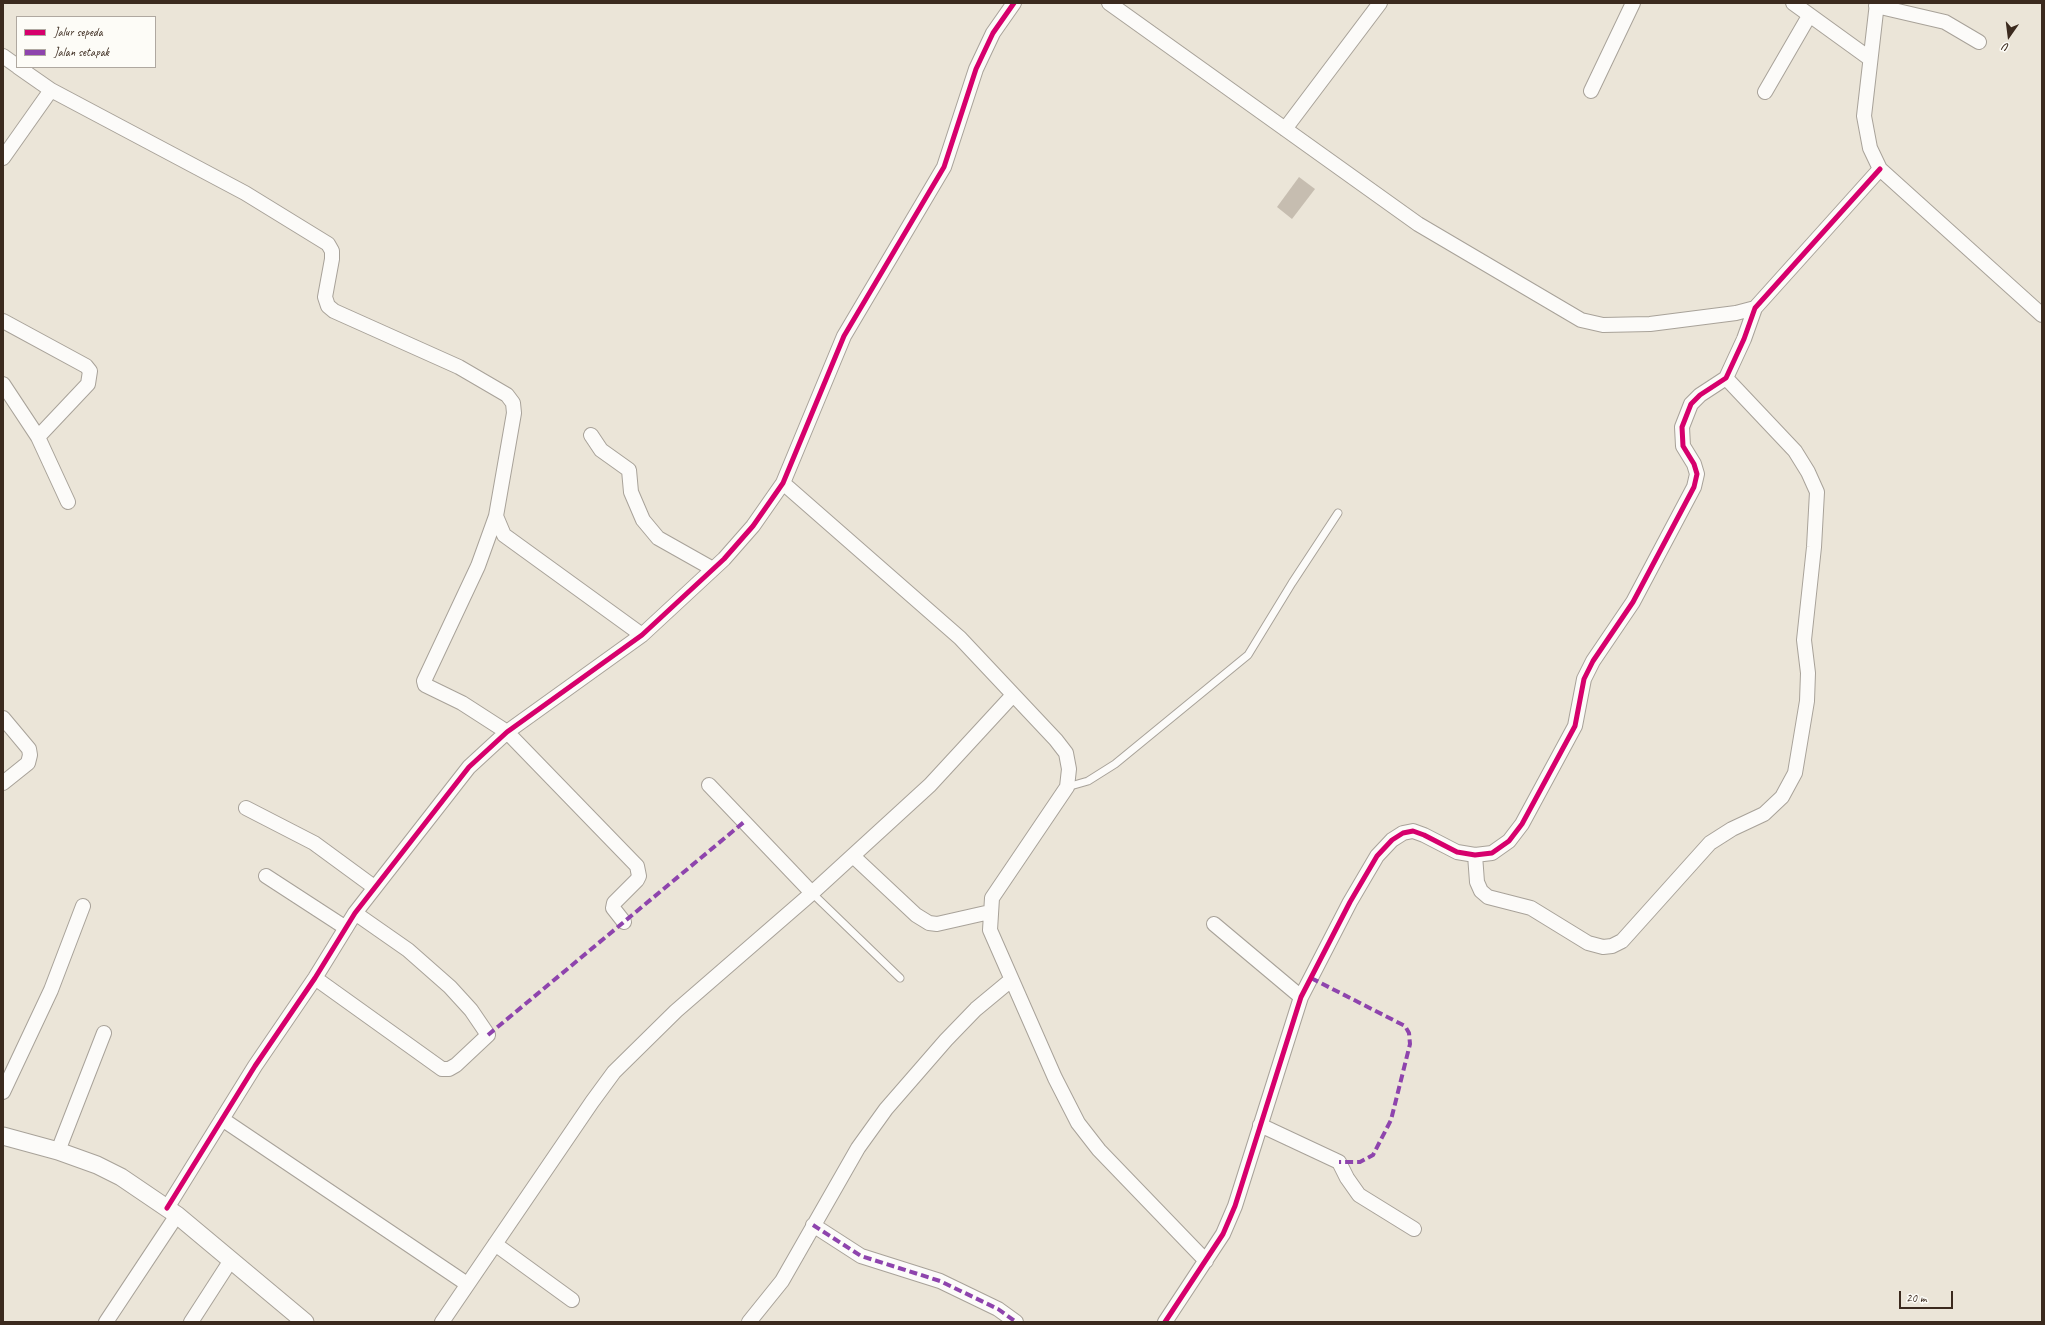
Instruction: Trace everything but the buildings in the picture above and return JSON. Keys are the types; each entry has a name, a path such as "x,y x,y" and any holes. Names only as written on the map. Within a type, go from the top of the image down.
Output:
{"street":[{"path":"106,1322 172,1212 222,1119 255,1066 315,978 374,887 469,767 507,732 642,635 713,569 753,526 783,483 844,336 944,167 976,69 993,33 1014,3"},
{"path":"1109,3 1418,224 1581,320 1603,325 1650,324 1736,313 1755,308"},
{"path":"1286,129 1380,3"},
{"path":"1591,91 1633,3"},
{"path":"1793,3 1869,58"},
{"path":"1979,42 1945,22 1876,4 1869,58 1864,116 1870,148 1880,168 2042,315"},
{"path":"1765,92 1809,16"},
{"path":"3,56 16,66"},
{"path":"19,68 51,90 245,193 328,244 332,251 325,297 328,306 334,311 459,367 507,395 513,402 514,413 496,516 478,566 424,680 425,685 462,703 507,732 637,866 639,876 637,880 614,903 613,908 624,922"},
{"path":"3,158 51,90"},
{"path":"1165,1322 1223,1234 1235,1206 1301,997 1350,902 1377,856 1392,840 1403,833 1412,831 1424,835 1457,852 1475,856 1492,853 1509,841 1522,824 1575,726 1584,679 1593,661 1633,602 1694,487 1697,474 1694,464 1683,446 1682,440 1682,428 1691,404 1700,395 1726,378 1744,339 1755,308 1880,168"},
{"path":"3,321 86,366 90,371 88,384 38,437"},
{"path":"1475,856 1477,882 1481,891 1488,897 1530,908 1588,943 1603,947 1612,946 1622,941 1710,843 1732,828 1764,814 1782,797 1795,773 1807,701 1808,673 1804,640 1814,547 1817,492 1808,472 1795,451 1726,378"},
{"path":"3,384 38,437 68,502"},
{"path":"591,435 601,450 629,470 631,492 643,520 658,538 713,569"},
{"path":"783,483 960,638 1056,740 1066,753 1069,769 1068,787 992,898 990,930 1055,1078 1078,1123 1099,1150 1206,1261"},
{"path":"496,516 504,535 510,540 642,635"},
{"path":"442,1322 614,1072 676,1011 812,893 930,785 1013,695"},
{"path":"3,718 29,749 30,755 28,763 3,783"},
{"path":"709,784 812,893"},
{"path":"246,808 314,843 374,887"},
{"path":"853,856 916,915 929,923 937,924 990,912"},
{"path":"266,876 346,928"},
{"path":"3,1092 51,990 83,906"},
{"path":"315,978 442,1069 450,1069 456,1065 488,1035 471,1010 450,988 408,950 356,913"},
{"path":"1214,924 1301,997"},
{"path":"749,1322 782,1281 858,1148 886,1109 946,1040 976,1009 1011,980"},
{"path":"58,1151 104,1032"},
{"path":"222,1119 467,1284"},
{"path":"1260,1125 1339,1162 1347,1178 1359,1194 1414,1229"},
{"path":"3,1136 58,1151 98,1165 121,1177 172,1212 305,1322"},
{"path":"813,1225 861,1256 940,1281 998,1309 1016,1322"},
{"path":"495,1244 572,1300"},
{"path":"191,1322 231,1260"}],"lane":[{"path":"1068,787 1088,781 1115,764 1248,655 1292,583 1338,513"},
{"path":"812,893 900,978"}],"marked path":[{"path":"488,1035 744,822"},
{"path":"1311,978 1405,1026 1409,1033 1410,1044 1391,1120 1373,1155 1360,1162 1339,1162"},
{"path":"813,1225 861,1256 940,1281 998,1309 1016,1322"}],"cycle path":[{"path":"167,1208 255,1066 315,978 355,913 469,767 507,732 642,635 724,559 753,526 783,483 844,336 944,167 976,69 993,33 1014,3"},
{"path":"1165,1322 1223,1234 1235,1206 1301,997 1350,902 1377,856 1392,840 1403,833 1413,831 1457,852 1475,855 1492,853 1509,841 1522,824 1575,726 1584,679 1593,661 1633,602 1694,487 1697,474 1694,464 1683,446 1682,427 1691,404 1700,395 1726,378 1744,339 1755,308 1880,169"}]}
